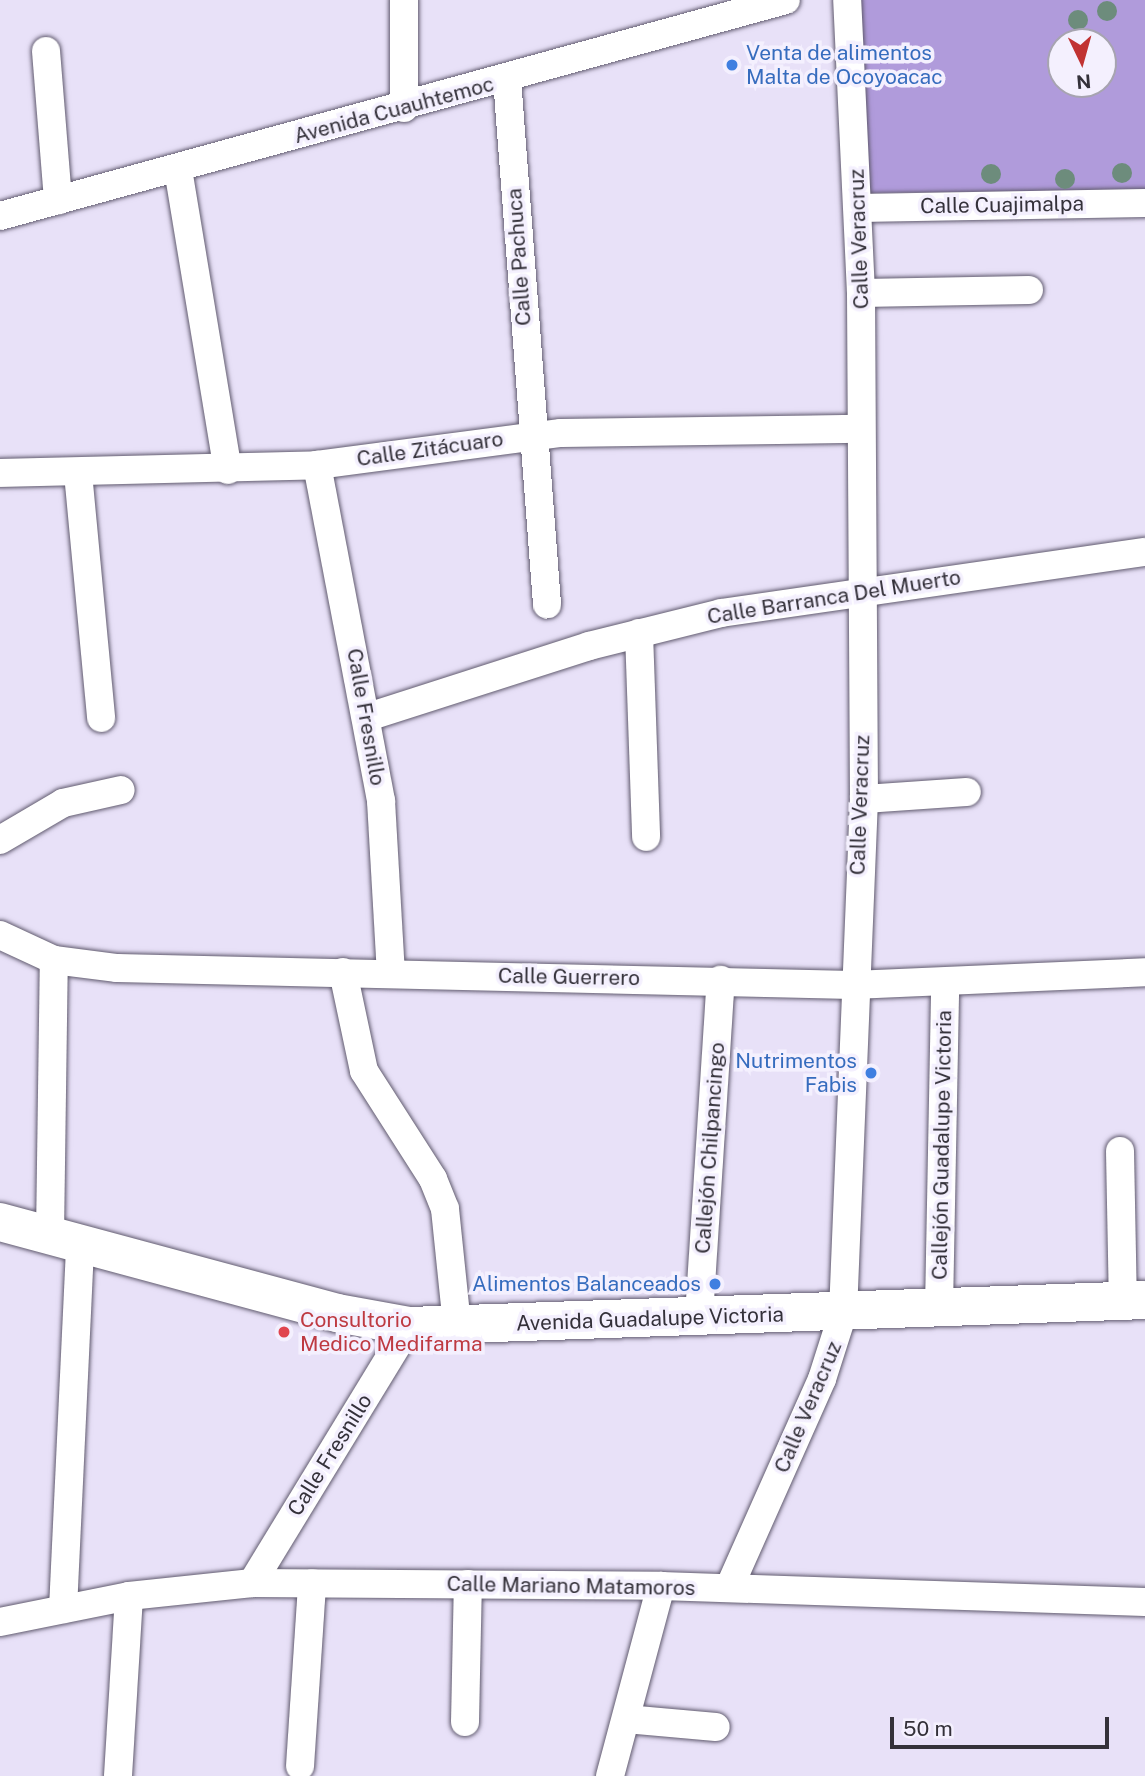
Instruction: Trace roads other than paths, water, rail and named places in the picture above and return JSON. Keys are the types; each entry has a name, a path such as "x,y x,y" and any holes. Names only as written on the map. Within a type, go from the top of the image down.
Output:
{"main road":[{"name":"Avenida Guadalupe Victoria","path":"0,1222 409,1326 1134,1301"}],"street":[{"path":"404,0 404,107"},
{"name":"Avenida Cuauhtemoc","path":"0,216 507,79 786,0"},
{"name":"Calle Veracruz","path":"729,1588 822,1379 843,1313 853,985 864,799 861,293 847,0"},
{"path":"46,51 58,201"},
{"name":"Calle Pachuca","path":"507,79 531,435 547,604"},
{"path":"178,169 228,470"},
{"name":"Calle Cuajimalpa","path":"859,208 1145,203"},
{"path":"861,293 1028,290"},
{"name":"Calle Zitácuaro","path":"0,473 228,470 317,465 531,435 860,429"},
{"name":"Calle Fresnillo","path":"317,465 368,717 387,863 391,973"},
{"path":"78,473 101,718"},
{"name":"Calle Barranca Del Muerto","path":"368,717 639,633 862,589 1145,552"},
{"path":"639,633 646,836"},
{"path":"0,840 63,803 121,790"},
{"path":"864,799 967,792"},
{"name":"Calle Guerrero","path":"0,935 54,960 117,968 853,985 1145,972"},
{"path":"54,960 65,1240 63,1609"},
{"path":"343,972 364,1071 433,1179 445,1209 457,1325"},
{"name":"Callejón Chilpancingo","path":"699,1315 721,980"},
{"name":"Callejón Guadalupe Victoria","path":"939,1308 945,982"},
{"path":"1119,1151 1134,1301"},
{"name":"Calle Fresnillo","path":"252,1583 409,1326"},
{"name":"Calle Mariano Matamoros","path":"0,1622 129,1595 252,1583 661,1586 1145,1602"},
{"path":"300,1766 312,1583"},
{"path":"465,1722 468,1584"},
{"path":"610,1776 661,1586"},
{"path":"118,1776 129,1595"},
{"path":"626,1719 716,1727"}],"place":[{"name":"Venta de alimentos Malta de Ocoyoacac","path":"732,65"},
{"name":"Nutrimentos Fabis","path":"871,1073"},
{"name":"Alimentos Balanceados","path":"715,1284"},
{"name":"Consultorio Medico Medifarma","path":"284,1332"}]}
